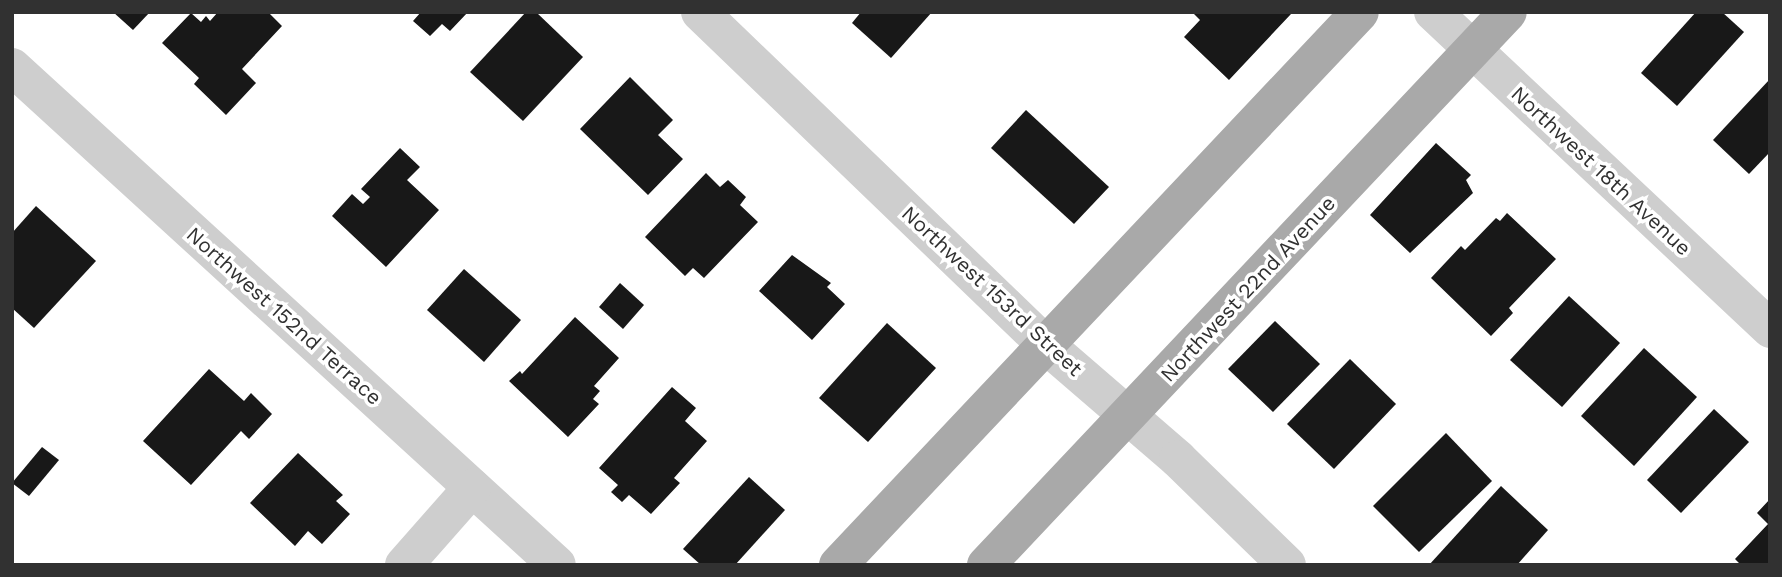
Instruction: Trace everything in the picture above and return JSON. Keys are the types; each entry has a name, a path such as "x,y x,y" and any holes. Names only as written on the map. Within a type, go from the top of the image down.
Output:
{"main road":[{"path":"838,565 1360,12"},
{"name":"Northwest 22nd Avenue","path":"986,565 1508,12"}],"street":[{"name":"Northwest 153rd Street","path":"700,12 1046,345 1128,416 1287,565"},
{"name":"Northwest 18th Avenue","path":"1433,12 1770,329"},
{"name":"Northwest 152nd Terrace","path":"12,67 557,565"},
{"path":"404,565 472,488"}],"building":[{"path":"113,12 150,12 133,30"},
{"path":"218,12 268,12 282,26 242,69 256,83 226,115 194,84 199,78 162,43 191,13 201,22 206,16 210,21"},
{"path":"421,12 468,12 450,31 442,24 430,36 413,21"},
{"path":"526,12 536,12 583,57 523,121 470,72"},
{"path":"861,12 932,12 891,58 852,23"},
{"path":"1192,12 1291,14 1229,80 1184,37 1200,20"},
{"path":"1696,12 1722,12 1744,32 1677,106 1641,73"},
{"path":"630,77 673,120 658,135 683,159 648,195 580,129"},
{"path":"1770,79 1770,152 1749,174 1713,140"},
{"path":"1026,110 1109,187 1074,224 991,148"},
{"path":"1436,143 1471,175 1466,180 1473,193 1410,253 1370,215"},
{"path":"400,148 420,167 407,180 439,210 386,267 332,216 352,194 363,204 370,197 361,189"},
{"path":"706,173 720,187 728,180 746,197 740,205 758,222 704,278 693,268 685,276 645,237"},
{"path":"36,206 96,261 34,328 12,308 12,233"},
{"path":"1507,213 1556,259 1509,308 1513,313 1491,336 1431,278 1461,246 1465,250 1496,218 1500,221"},
{"path":"792,255 831,283 827,287 845,304 812,340 759,291"},
{"path":"464,269 521,320 484,362 427,310"},
{"path":"620,283 644,305 623,329 599,307"},
{"path":"1569,296 1620,343 1562,407 1510,360"},
{"path":"575,317 619,358 594,386 600,391 593,399 599,404 568,437 509,381 520,371 522,374"},
{"path":"1275,321 1320,364 1273,412 1228,369"},
{"path":"887,323 936,368 868,442 819,398"},
{"path":"1644,348 1697,397 1634,466 1581,416"},
{"path":"1350,359 1396,404 1334,469 1287,424"},
{"path":"209,369 244,401 251,393 272,414 249,439 241,431 191,485 143,441"},
{"path":"672,387 696,408 685,421 707,441 674,478 680,483 651,514 629,495 622,502 611,492 618,485 599,468"},
{"path":"1714,409 1749,442 1681,513 1647,480"},
{"path":"1446,433 1492,481 1419,552 1373,506"},
{"path":"42,447 59,460 29,496 12,483"},
{"path":"298,453 343,495 336,501 350,514 322,544 308,531 295,546 250,503"},
{"path":"749,477 785,510 735,565 701,565 683,549"},
{"path":"1501,486 1548,530 1517,565 1429,565"},
{"path":"1770,499 1770,565 1741,565 1735,559 1768,524 1757,513"}]}
